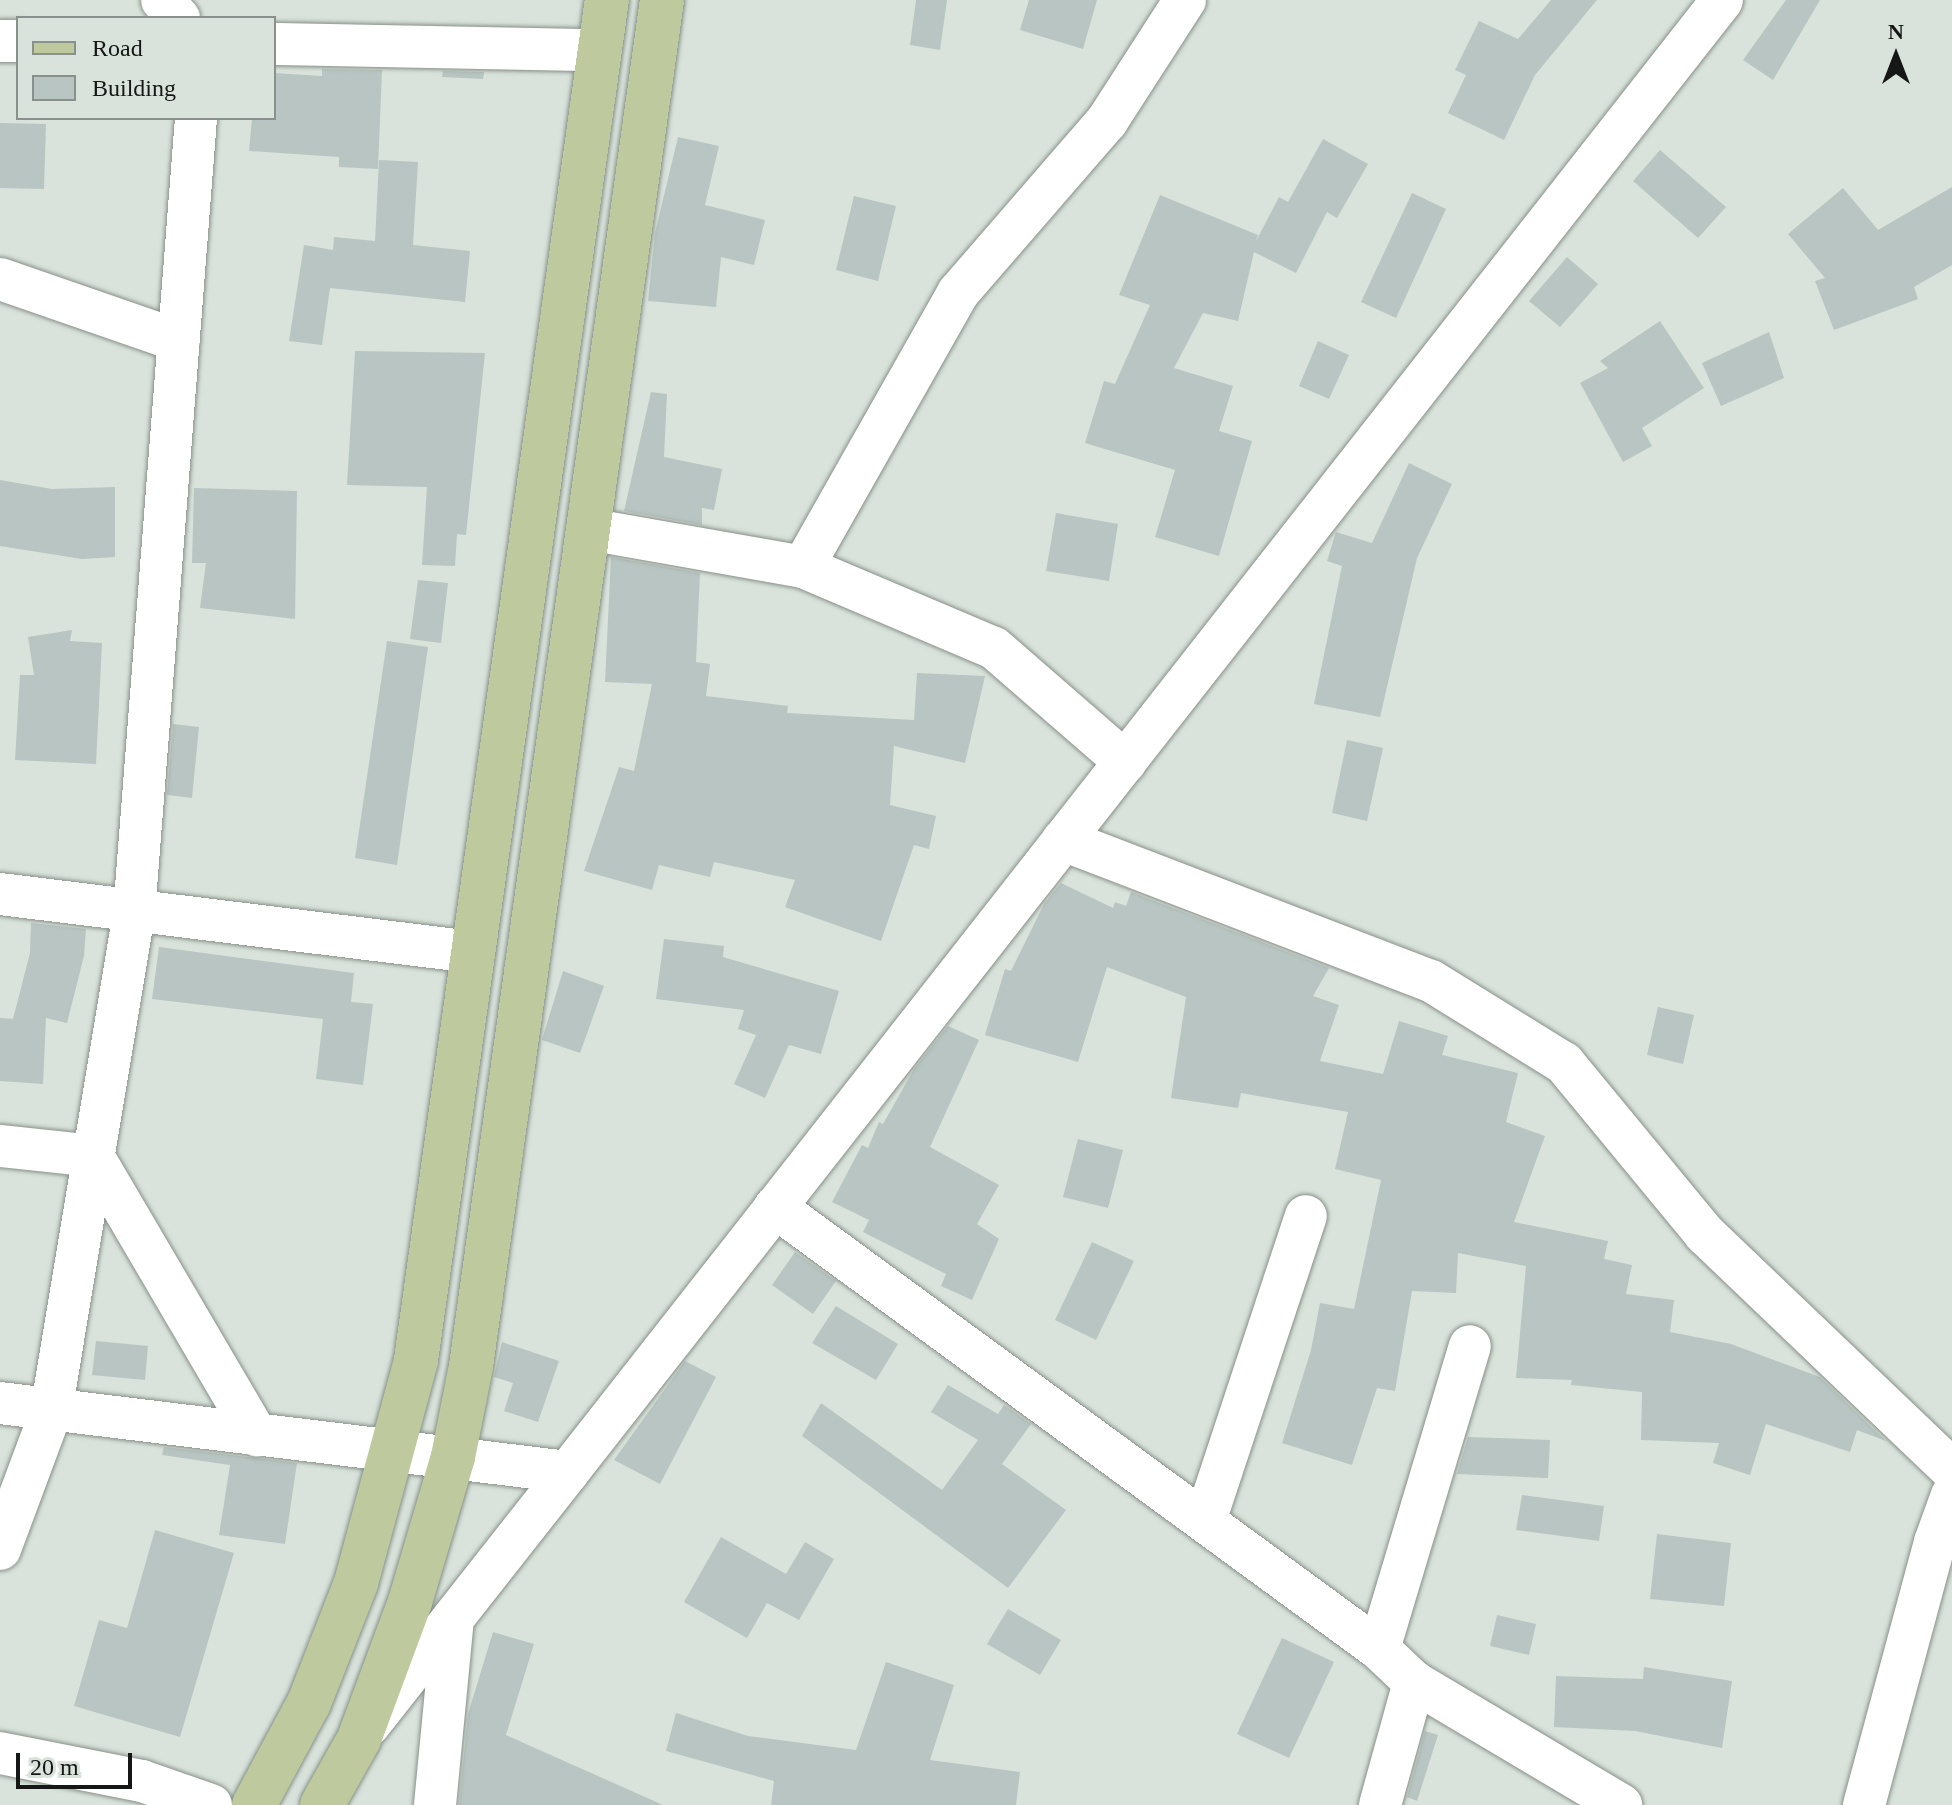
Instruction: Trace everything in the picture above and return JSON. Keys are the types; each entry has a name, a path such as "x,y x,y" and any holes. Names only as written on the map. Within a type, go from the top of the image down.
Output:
{"main road":[{"path":"254,1805 319,1677 356,1583 416,1360 607,0"},
{"path":"322,1805 359,1739 410,1602 453,1457 471,1366 662,0"}],"street":[{"path":"162,0 177,16"},
{"path":"803,567 958,293 1107,121 1185,0"},
{"path":"359,1739 1722,0"},
{"path":"276,44 600,50"},
{"path":"0,1549 51,1412 134,913 196,120"},
{"path":"0,279 179,341"},
{"path":"588,529 803,567 994,648 1125,762"},
{"path":"1063,840 1431,981 1564,1063 1705,1234 1952,1470"},
{"path":"0,894 134,913 473,952"},
{"path":"0,1146 93,1156"},
{"path":"93,1156 257,1436"},
{"path":"775,1207 1379,1649 1414,1682 1621,1805"},
{"path":"1205,1521 1306,1216"},
{"path":"1379,1649 1470,1346"},
{"path":"0,1403 51,1412 568,1472"},
{"path":"1864,1805 1935,1542 1952,1495"},
{"path":"435,1805 453,1619"},
{"path":"1380,1805 1414,1682"},
{"path":"0,1753 142,1781 211,1805"}],"building":[{"path":"916,0 947,0 940,50 910,45"},
{"path":"1029,0 1097,0 1083,49 1020,30"},
{"path":"1551,0 1597,0 1535,75 1504,140 1448,113 1466,75 1455,70 1479,21 1518,39"},
{"path":"1786,0 1820,0 1773,80 1743,60"},
{"path":"322,69 382,70 378,169 339,167 339,157 249,151 252,120 276,120 276,73 322,76"},
{"path":"443,71 484,72 483,79 442,77"},
{"path":"0,123 46,124 44,189 0,188"},
{"path":"678,137 719,146 705,205 765,220 754,265 721,257 716,307 648,301 655,233"},
{"path":"1323,139 1368,164 1337,218 1327,212 1296,273 1254,252 1238,321 1203,313 1174,368 1233,386 1219,431 1252,441 1219,556 1155,537 1175,470 1085,443 1104,381 1115,384 1150,305 1119,295 1160,195 1258,235 1256,241 1279,197 1288,202"},
{"path":"1660,150 1726,207 1698,238 1633,181"},
{"path":"379,160 418,162 413,245 470,251 465,302 330,288 322,345 289,341 304,245 333,250 334,237 375,241"},
{"path":"1952,187 1952,265 1914,287 1918,299 1834,330 1815,281 1825,278 1788,234 1843,188 1878,230"},
{"path":"1412,193 1446,209 1396,318 1361,302"},
{"path":"854,196 896,206 878,281 836,270"},
{"path":"1567,257 1598,284 1560,327 1529,301"},
{"path":"1660,321 1704,388 1642,428 1652,446 1623,462 1580,383 1608,368 1600,361"},
{"path":"1769,332 1784,378 1721,406 1702,363"},
{"path":"1318,341 1349,355 1329,399 1299,386"},
{"path":"355,351 485,353 466,535 457,534 455,566 422,565 427,487 347,485"},
{"path":"651,392 667,394 664,457 722,469 714,510 702,508 702,525 624,511"},
{"path":"1409,463 1452,484 1417,558 1380,717 1314,704 1342,566 1327,561 1336,532 1372,543"},
{"path":"0,480 52,489 115,487 115,557 82,559 0,546"},
{"path":"194,488 297,491 295,619 200,608 206,563 192,563"},
{"path":"1056,513 1118,524 1109,581 1046,571"},
{"path":"611,557 700,573 696,662 710,664 706,696 788,706 787,713 914,720 917,673 985,676 965,763 894,746 890,805 936,816 929,849 914,845 881,941 785,907 795,880 714,862 710,877 659,865 652,890 584,871 619,767 634,771 652,684 605,682"},
{"path":"418,580 448,583 441,643 410,639"},
{"path":"72,630 70,641 102,643 96,764 15,760 20,675 34,675 28,637"},
{"path":"387,641 428,647 397,865 355,858"},
{"path":"173,724 199,727 192,798 167,795"},
{"path":"1347,740 1383,748 1367,821 1332,813"},
{"path":"1061,883 1113,908 1115,902 1126,906 1131,892 1329,968 1313,996 1339,1005 1320,1061 1383,1074 1399,1021 1448,1036 1442,1055 1518,1073 1506,1122 1545,1136 1514,1222 1608,1241 1604,1259 1632,1265 1626,1294 1674,1300 1670,1332 1731,1344 1820,1377 1886,1441 1857,1430 1850,1452 1766,1424 1750,1475 1713,1463 1719,1443 1641,1440 1642,1392 1571,1385 1572,1380 1516,1378 1526,1266 1458,1253 1456,1293 1412,1291 1395,1391 1377,1388 1352,1465 1282,1443 1311,1350 1320,1303 1354,1309 1381,1180 1335,1169 1348,1112 1241,1093 1238,1108 1171,1098 1186,997 1107,967 1078,1062 985,1035 1005,969 1011,971 1044,904"},
{"path":"31,923 86,929 84,956 67,1023 46,1018 43,1084 0,1081 0,1018 13,1019 30,953"},
{"path":"664,939 724,946 723,957 839,991 821,1054 789,1045 765,1098 734,1084 756,1035 738,1029 744,1010 656,999"},
{"path":"159,947 354,973 351,1002 373,1004 363,1085 316,1079 323,1019 152,999"},
{"path":"563,971 604,986 580,1053 542,1040"},
{"path":"1658,1007 1694,1015 1683,1064 1647,1055"},
{"path":"948,1026 979,1040 930,1147 999,1185 977,1224 999,1239 972,1300 941,1286 946,1274 863,1232 869,1220 832,1202 862,1145 868,1148 879,1122 883,1124 914,1069"},
{"path":"1078,1139 1123,1150 1108,1208 1063,1197"},
{"path":"1092,1242 1134,1261 1096,1340 1055,1320"},
{"path":"795,1252 836,1281 813,1314 772,1285"},
{"path":"836,1306 898,1344 876,1380 812,1343"},
{"path":"96,1341 148,1346 145,1380 92,1375"},
{"path":"502,1342 559,1361 538,1422 504,1411 513,1383 494,1377"},
{"path":"685,1361 716,1377 660,1484 614,1460"},
{"path":"948,1385 998,1414 1004,1405 1031,1424 1002,1464 1066,1510 1008,1588 802,1436 821,1403 942,1490 978,1440 931,1412"},
{"path":"1468,1437 1550,1440 1548,1478 1457,1474"},
{"path":"164,1447 297,1463 285,1544 219,1535 230,1465 162,1455"},
{"path":"1522,1495 1604,1506 1599,1541 1516,1530"},
{"path":"155,1530 234,1553 180,1737 74,1706 99,1620 127,1628"},
{"path":"1657,1534 1731,1543 1724,1606 1650,1599"},
{"path":"721,1537 786,1574 805,1542 834,1559 799,1620 767,1603 747,1638 684,1602"},
{"path":"1008,1609 1061,1640 1040,1675 987,1644"},
{"path":"1497,1615 1536,1624 1529,1655 1490,1646"},
{"path":"493,1632 534,1644 506,1735 663,1805 459,1805 468,1714"},
{"path":"1282,1638 1334,1662 1289,1758 1237,1734"},
{"path":"886,1662 954,1685 930,1760 1020,1772 1016,1805 771,1805 774,1781 666,1751 676,1713 748,1736 856,1750"},
{"path":"1644,1667 1732,1681 1722,1748 1635,1731 1554,1727 1556,1676 1643,1679"},
{"path":"1425,1731 1438,1735 1417,1801 1407,1797"}]}
